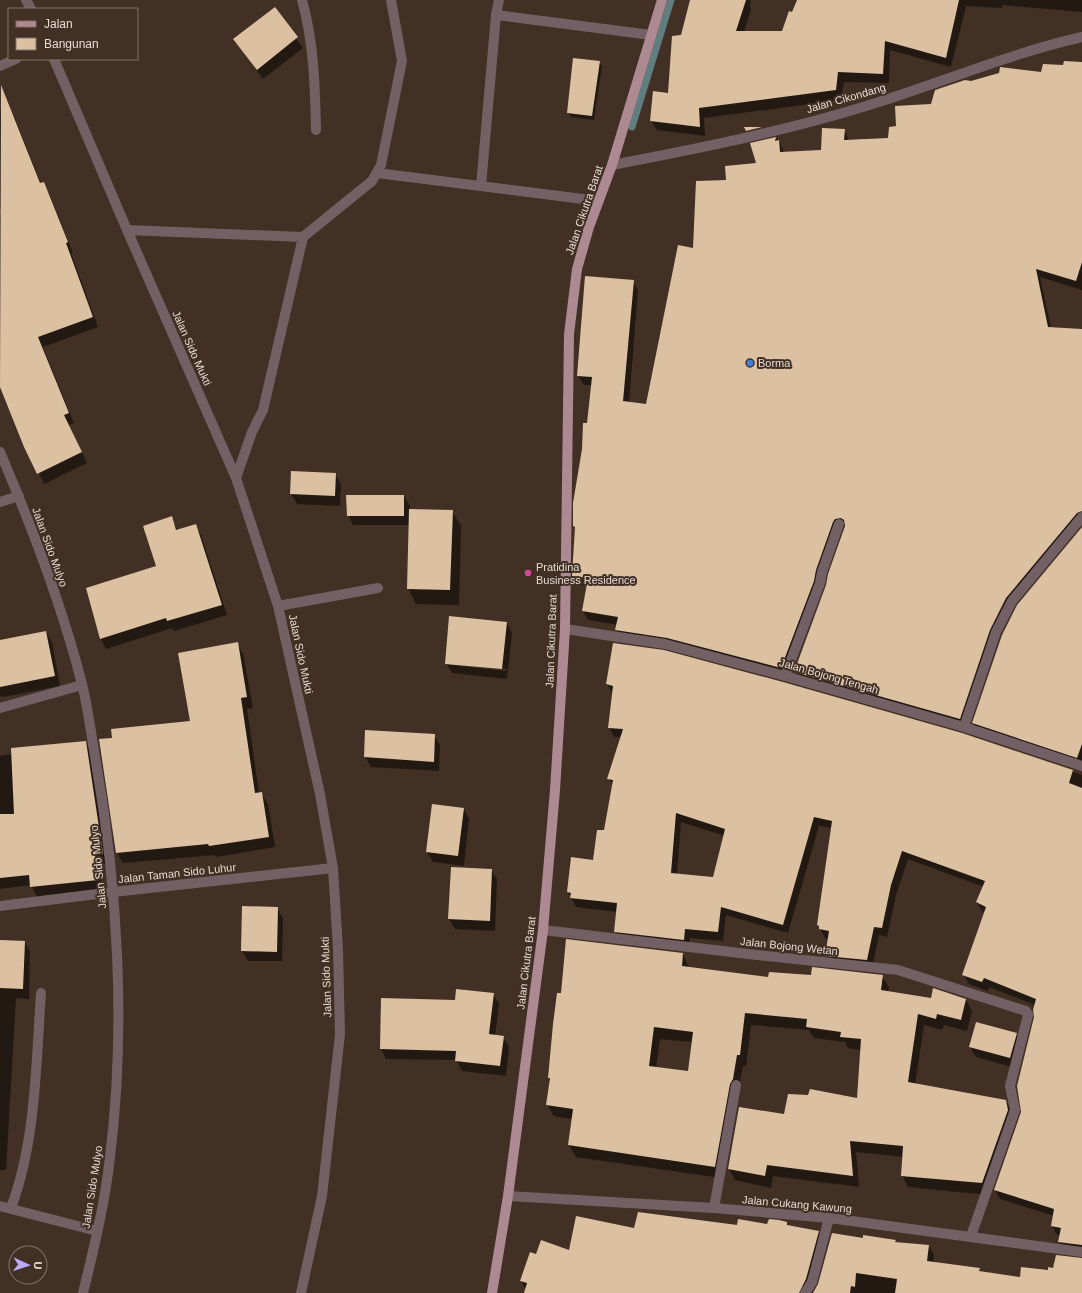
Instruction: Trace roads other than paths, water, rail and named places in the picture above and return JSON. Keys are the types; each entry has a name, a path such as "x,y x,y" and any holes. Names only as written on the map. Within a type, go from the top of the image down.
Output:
{"main road":[{"name":"Jalan Cikutra Barat","path":"492,1293 508,1196 543,930 555,790 565,629 569,334 577,269 589,227 612,165 662,0"}],"street":[{"path":"302,0 310,27 315,79 316,130"},
{"path":"236,478 252,432 263,410 303,237 372,181 381,165 402,61 391,0"},
{"path":"481,186 496,15 500,0"},
{"path":"496,15 651,35"},
{"name":"Jalan Cikondang","path":"612,165 748,137 862,107 1020,54 1082,37"},
{"path":"0,66 14,60"},
{"name":"Jalan Sido Mukti","path":"54,60 236,478 278,606 320,794 333,868 338,949 340,1034 322,1196 301,1293"},
{"path":"377,173 599,200"},
{"path":"127,230 303,237"},
{"name":"Jalan Sido Mulyo","path":"0,452 19,496 52,587 82,685 103,800 113,892 118,988 116,1081 110,1158 97,1231 83,1293"},
{"path":"0,502 19,496"},
{"path":"964,727 996,632 1012,601 1082,517"},
{"path":"785,676 820,583 822,572 839,524"},
{"path":"278,606 378,588"},
{"name":"Jalan Bojong Tengah","path":"565,629 665,644 785,676 964,727 1082,766"},
{"path":"0,708 82,685"},
{"name":"Jalan Taman Sido Luhur","path":"0,906 333,868"},
{"name":"Jalan Bojong Wetan","path":"543,930 898,970 1026,1011 1028,1015 1010,1086 1015,1110 971,1236"},
{"path":"11,1208 16,1196 31,1124 41,993"},
{"path":"714,1208 736,1085"},
{"name":"Jalan Cukang Kawung","path":"508,1196 714,1208 829,1218 1082,1252"},
{"path":"0,1206 97,1231"},
{"path":"805,1293 812,1282 829,1218"}],"waterway":[{"path":"632,127 671,0"}],"place":[{"name":"Borma","path":"750,363"},
{"name":"Pratidina Business Residence","path":"528,573"}]}
